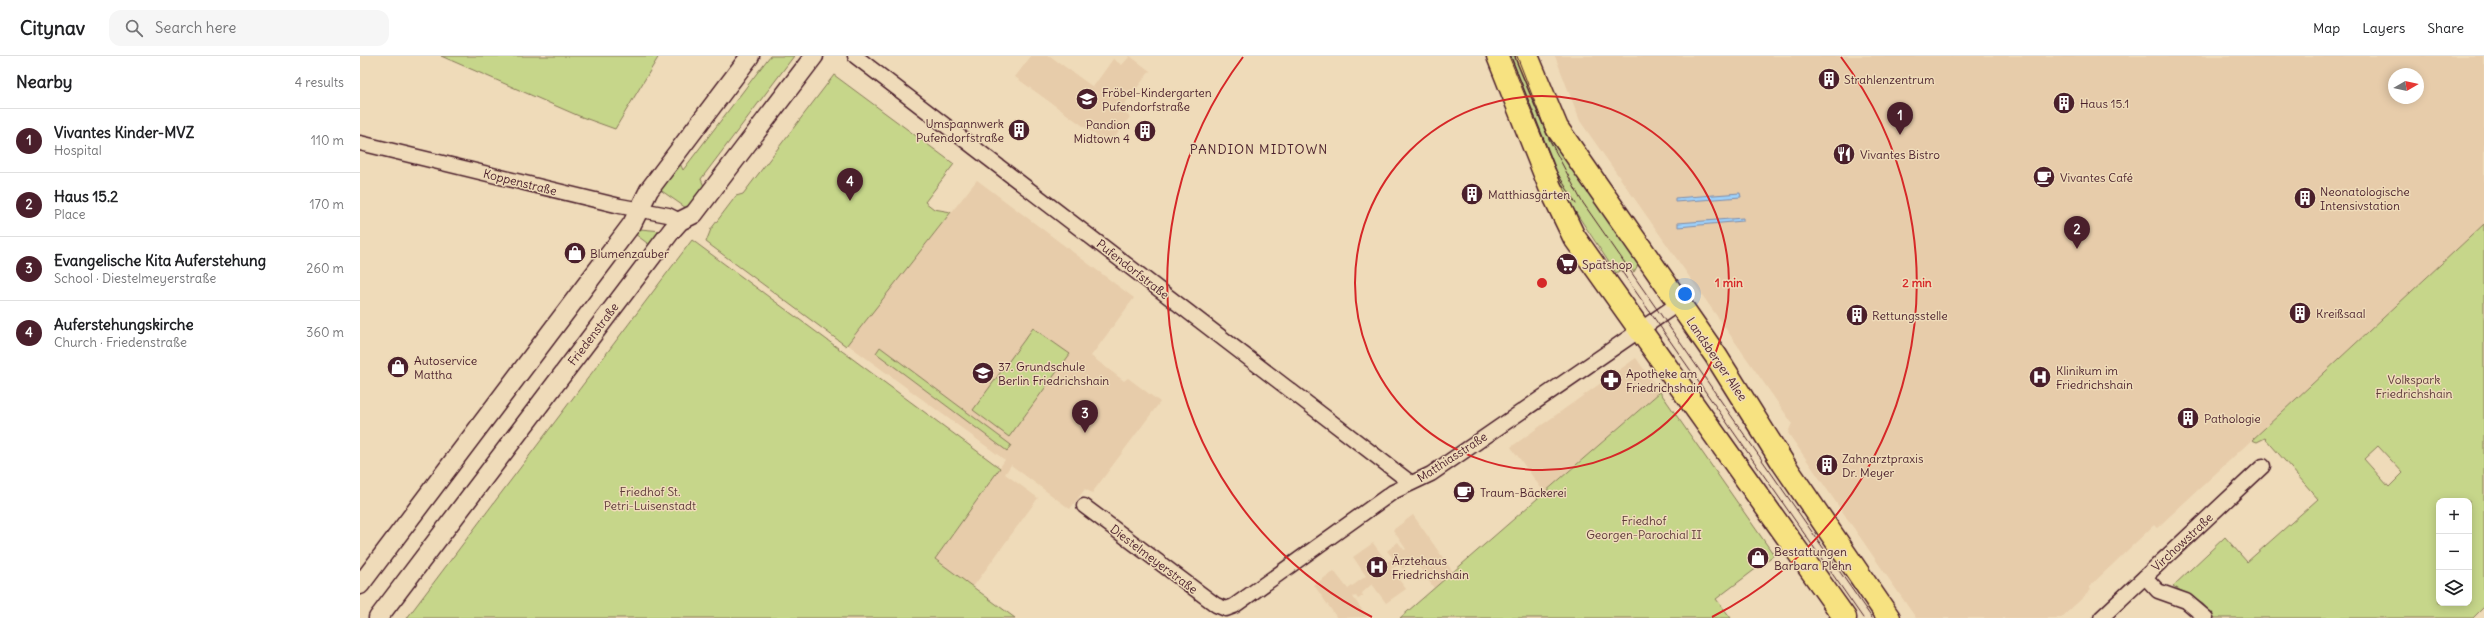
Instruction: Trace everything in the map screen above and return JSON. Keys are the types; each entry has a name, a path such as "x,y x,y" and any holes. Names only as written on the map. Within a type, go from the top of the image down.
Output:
{"main road":[{"path":"1498,56 1564,219 1574,237 1845,618"},
{"name":"Landsberger Allee","path":"1528,56 1557,128 1734,383 1783,463 1889,618"}],"street":[{"path":"360,585 640,211 649,190 750,56"},
{"name":"Friedenstraße","path":"378,618 680,221 694,214 814,56"},
{"name":"Pufendorfstraße","path":"855,56 1411,483"},
{"name":"Koppenstraße","path":"360,143 640,211 668,215 680,221"},
{"name":"Matthiasstraße","path":"1226,608 1234,606 1393,492 1431,474 1679,303"},
{"name":"Virchowstraße","path":"2101,618 2263,466"},
{"name":"Diestelmeyerstraße","path":"1084,506 1205,598 1226,608"},
{"path":"2145,577 2158,591 2186,601 2206,618"}],"shaded area":[{"name":"Fröbel-Kindergarten Pufendorfstraße","path":"1031,56 1050,56 1093,87 1113,59 1122,65 1130,56 1150,71 1120,110 1130,117 1109,145 1101,136 1100,138 1015,77"},
{"name":"Klinikum im Friedrichshain","path":"1555,56 2484,56 2484,224 2157,528 2154,525 2089,587 2091,590 2061,618 1916,618 1788,433 1792,423 1580,121"},
{"name":"37. Grundschule Berlin Friedrichshain","path":"977,180 1134,298 1091,356 1124,381 1128,378 1160,402 1092,493 1085,489 1070,509 1011,465 1005,474 1038,498 973,587 935,559 1005,460 847,344"},
{"path":"1636,358 1660,392 1544,492 1511,447"},
{"name":"Ärztehaus Friedrichshain","path":"1413,515 1453,572 1434,588 1414,560 1403,569 1399,565 1391,569 1406,589 1386,603 1372,584 1362,593 1363,596 1358,599 1356,596 1353,597 1367,617 1337,618 1314,585 1334,571 1348,589 1366,576 1353,557 1373,543 1387,562 1393,558 1387,551 1398,542 1404,550 1406,549 1393,530"}],"green space":[{"path":"441,56 659,56 615,129 579,116"},
{"path":"770,56 794,56 701,179 706,191 689,210 659,189 678,159 683,170"},
{"path":"1505,56 1520,56 1639,263 1634,272 1628,265 1616,273 1563,193"},
{"path":"834,75 954,164 925,202 934,209 951,212 846,346 706,242 711,229 736,196 743,194"},
{"name":"Volkspark Friedrichshain","path":"2484,224 2484,607 2473,618 2215,618 2203,604 2173,586 2225,537 2247,562 2318,499 2265,438 2257,442 2252,440","holes":["2378,446 2403,473 2389,487 2364,459"]},
{"path":"640,229 662,231 651,246 635,234"},
{"name":"Friedhof St. Petri-Luisenstadt","path":"692,240 1000,468 935,559 1015,618 407,618"},
{"path":"1710,327 1774,427 1771,429 1707,329"},
{"path":"1033,328 1070,354 1009,437 973,410"},
{"path":"880,347 1011,445 1007,451 876,353"},
{"name":"Friedhof Georgen-Parochial II","path":"1660,392 1774,555 1716,599 1731,618 1400,618"}],"water":[{"path":"1740,193 1741,197 1675,202 1675,198"},
{"path":"1743,218 1743,221 1678,227 1678,223"}],"tram line":[{"path":"1509,56 1555,169 1576,204"},
{"path":"1517,56 1549,139 1581,200 1872,618"},
{"path":"1620,269 1863,618"}],"place":[{"name":"Strahlenzentrum","path":"1829,79"},
{"name":"Fröbel-Kindergarten Pufendorfstraße","path":"1087,99"},
{"name":"Haus 15.1","path":"2064,103"},
{"name":"Umspannwerk Pufendorfstraße","path":"1019,130"},
{"name":"Pandion Midtown 4","path":"1145,131"},
{"name":"Vivantes Kinder-MVZ","path":"1900,135"},
{"name":"Vivantes Bistro","path":"1844,154"},
{"name":"Vivantes Café","path":"2044,177"},
{"name":"Matthiasgärten","path":"1472,194"},
{"name":"Neonatologische Intensivstation","path":"2305,198"},
{"name":"Auferstehungskirche","path":"850,201"},
{"name":"Haus 15.2","path":"2077,249"},
{"name":"Blumenzauber","path":"575,253"},
{"name":"Spätshop","path":"1567,264"},
{"name":"Kreißsaal","path":"2300,313"},
{"name":"Rettungsstelle","path":"1857,315"},
{"name":"Autoservice Mattha","path":"398,367"},
{"name":"37. Grundschule Berlin Friedrichshain","path":"983,373"},
{"name":"Klinikum im Friedrichshain","path":"2040,377"},
{"name":"Apotheke am Friedrichshain","path":"1611,380"},
{"name":"Pathologie","path":"2188,418"},
{"name":"Evangelische Kita Auferstehung","path":"1085,433"},
{"name":"Zahnarztpraxis Dr. Meyer","path":"1827,465"},
{"name":"Traum-Bäckerei","path":"1464,492"},
{"name":"Bestattungen Barbara Plehn","path":"1758,558"},
{"name":"Ärztehaus Friedrichshain","path":"1377,567"}],"district":[{"name":"PANDION MIDTOWN","path":"1259,149"}]}
